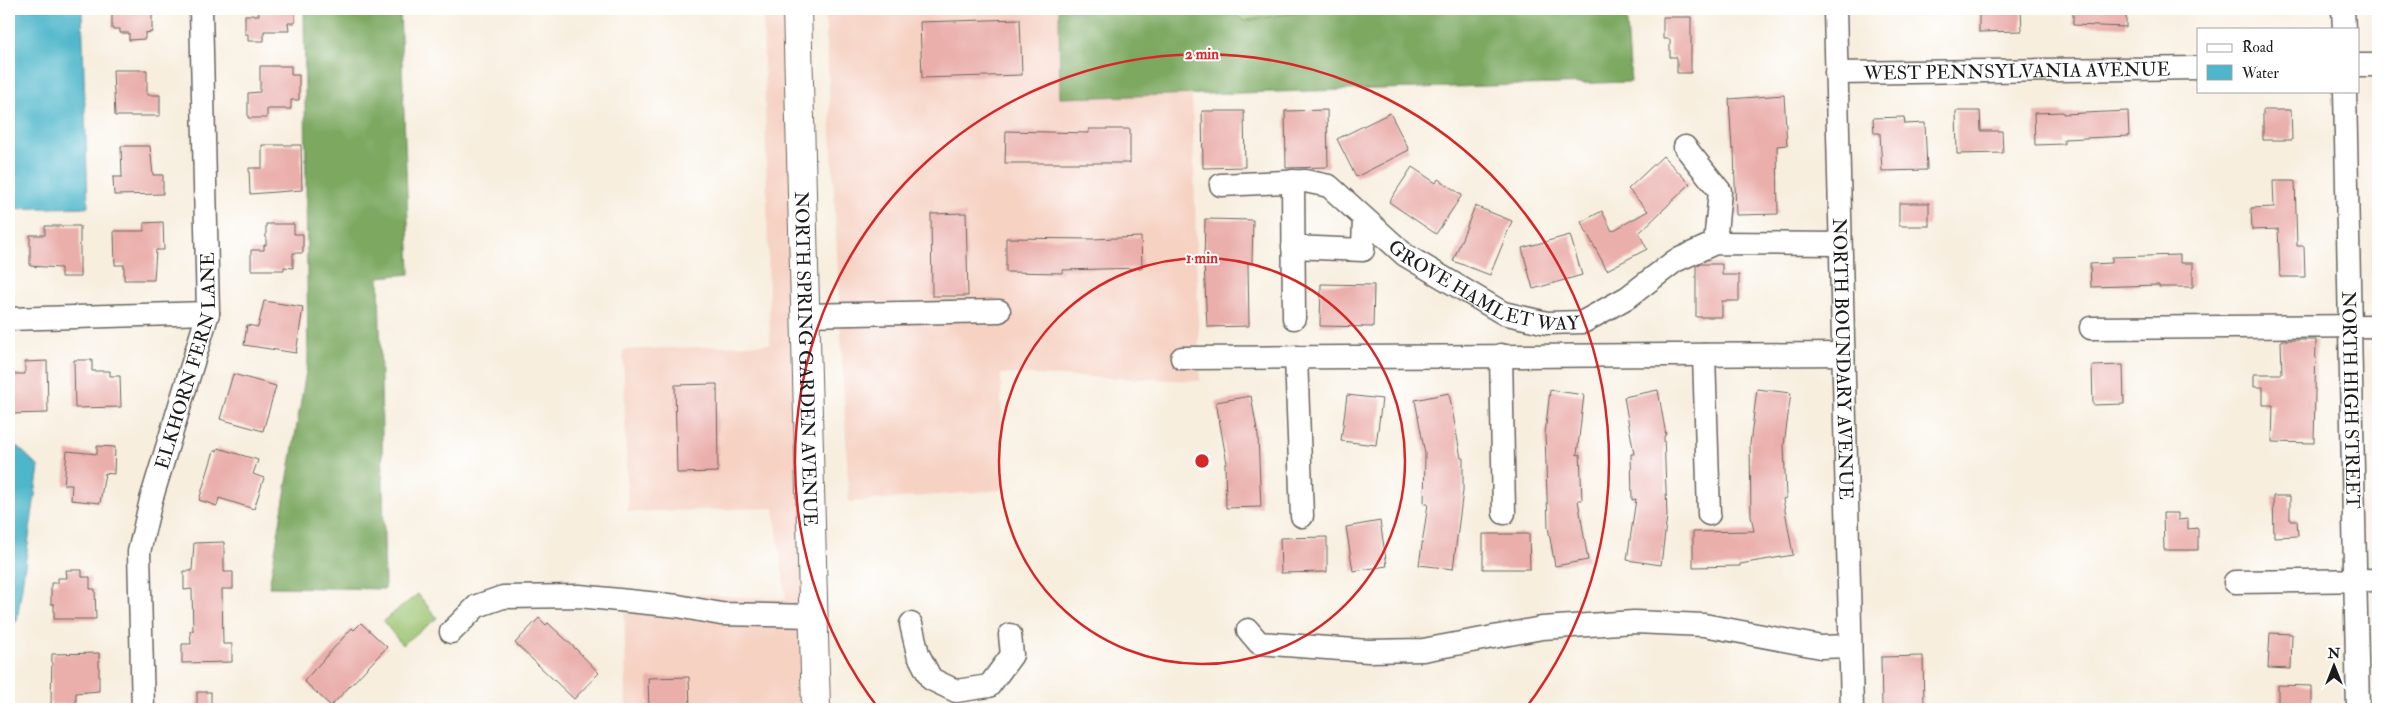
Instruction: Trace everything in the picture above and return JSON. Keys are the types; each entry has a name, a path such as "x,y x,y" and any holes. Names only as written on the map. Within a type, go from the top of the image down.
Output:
{"highway":[{"name":"NORTH SPRING GARDEN AVENUE","path":"797,9 816,709"}],"street":[{"name":"ELKHORN FERN LANE","path":"143,709 139,552 151,500 208,313 201,9"},
{"name":"NORTH BOUNDARY AVENUE","path":"1835,9 1852,709"},
{"path":"2343,9 2344,28"},
{"path":"2360,65 2378,65"},
{"name":"WEST PENNSYLVANIA AVENUE","path":"1836,73 2197,68"},
{"name":"NORTH HIGH STREET","path":"2345,92 2358,709"},
{"path":"1685,147 1720,192 1715,243"},
{"path":"1293,181 1294,318"},
{"name":"GROVE HAMLET WAY","path":"1221,185 1305,181 1329,186 1405,256 1503,313 1547,323 1583,322 1628,297 1675,261 1715,243 1840,244"},
{"path":"1293,247 1363,250 1364,218"},
{"path":"805,315 999,311"},
{"path":"9,318 208,313"},
{"path":"2091,328 2378,326"},
{"path":"1182,358 1842,354"},
{"path":"1501,355 1504,513"},
{"path":"1704,355 1709,514"},
{"path":"1296,357 1302,516"},
{"path":"2235,582 2378,580"},
{"path":"451,632 477,606 503,597 579,596 678,606 721,614 813,616"},
{"path":"1248,630 1260,643 1368,651 1424,650 1542,628 1634,622 1704,625 1821,647 1850,646"},
{"path":"911,624 918,654 931,679 956,691 989,686 1012,655 1010,635"}],"shaded area":[{"path":"763,9 788,9 808,709 626,709 624,591 786,599 774,508 628,512 623,350 770,344"},
{"path":"825,9 1059,9 1060,98 1192,94 1200,381 1001,374 1003,490 849,502"}],"green space":[{"path":"304,9 400,9 410,274 379,277 385,589 269,587 308,360"},
{"path":"1059,9 1228,9 1244,21 1317,9 1626,9 1631,82 1060,98"},
{"path":"1228,9 1317,9 1244,21"},
{"path":"418,594 437,618 402,645 383,621"}],"water":[{"path":"9,9 82,9 88,207 9,209"},
{"path":"9,445 18,447 39,467 17,621 9,625"}],"building":[{"path":"112,9 152,9 152,32 145,33 145,39 129,40 129,33 120,33 120,29 112,29"},
{"path":"258,9 295,9 295,23 288,23 289,31 264,31 264,41 248,41 248,34 245,34 245,15 259,15"},
{"path":"2001,9 2021,9 2022,31 1979,32 1979,12 2001,11"},
{"path":"2073,9 2126,9 2126,27 2073,25"},
{"path":"1663,17 1691,17 1691,73 1677,73 1677,57 1670,57 1670,39 1663,39"},
{"path":"1020,19 1022,75 922,78 920,22"},
{"path":"260,66 291,66 291,75 299,75 299,100 291,100 291,109 267,109 267,118 248,118 248,93 260,92"},
{"path":"113,70 147,70 147,95 160,95 160,116 115,116"},
{"path":"1784,95 1787,145 1777,146 1778,214 1736,215 1734,149 1732,149 1729,99"},
{"path":"1327,110 1328,167 1286,168 1285,111"},
{"path":"2263,110 2291,110 2292,140 2263,140"},
{"path":"1202,111 1244,111 1245,167 1203,168"},
{"path":"1956,111 1980,111 1981,131 2002,131 2003,153 1957,154"},
{"path":"2128,111 2129,136 2064,139 2064,144 2035,145 2034,113 2063,112 2063,114"},
{"path":"1390,113 1409,150 1356,177 1337,139"},
{"path":"1904,117 1905,124 1925,123 1927,170 1882,171 1880,133 1874,133 1873,118"},
{"path":"1089,129 1130,129 1130,163 1005,163 1006,131 1089,133"},
{"path":"262,145 301,145 302,190 250,194 249,168 262,168"},
{"path":"121,146 150,146 153,175 163,175 163,194 114,195 113,177 122,177"},
{"path":"1663,156 1690,184 1639,233 1647,249 1607,270 1581,222 1602,211 1612,231 1648,211 1628,189"},
{"path":"1412,167 1436,183 1438,179 1462,195 1436,234 1389,202"},
{"path":"2273,181 2295,181 2297,246 2304,246 2305,277 2280,277 2278,229 2252,230 2251,208 2274,207"},
{"path":"1899,203 1929,203 1929,226 1899,226"},
{"path":"1475,206 1512,221 1490,275 1453,261"},
{"path":"966,213 968,296 932,296 931,214"},
{"path":"1205,219 1253,220 1252,263 1248,263 1249,326 1207,327 1204,262"},
{"path":"163,222 164,250 156,250 154,280 124,280 124,265 115,265 114,231 144,231 144,223"},
{"path":"266,224 294,224 294,234 303,234 303,253 293,253 293,268 284,267 284,270 251,270 251,250 264,250 264,245 266,245"},
{"path":"45,226 80,226 80,277 61,277 61,268 30,266 30,235 45,235"},
{"path":"1570,235 1582,275 1533,289 1522,248"},
{"path":"1141,237 1142,268 1063,270 1063,273 1006,272 1006,238 1092,239"},
{"path":"2180,255 2180,263 2193,263 2193,287 2159,287 2159,285 2091,287 2090,264 2112,263 2112,257"},
{"path":"1701,264 1722,264 1722,275 1739,275 1739,301 1722,301 1722,317 1696,317 1696,266"},
{"path":"1321,284 1374,285 1373,327 1320,326"},
{"path":"264,301 303,307 296,353 244,345 247,325 258,327"},
{"path":"2281,340 2316,340 2314,443 2272,442 2273,405 2263,405 2263,387 2254,387 2254,374 2282,374"},
{"path":"74,360 92,360 92,371 110,371 110,376 120,376 121,407 75,408"},
{"path":"47,361 48,413 9,414 9,374 25,374 25,362"},
{"path":"2123,365 2124,404 2093,405 2092,366"},
{"path":"233,374 276,386 263,431 220,419"},
{"path":"717,384 718,472 677,473 675,385"},
{"path":"1757,389 1791,393 1784,445 1786,498 1783,499 1793,555 1740,564 1740,566 1693,567 1693,532 1754,531 1751,516 1750,444"},
{"path":"1550,390 1584,395 1577,455 1580,454 1582,500 1578,500 1588,560 1555,566 1548,527 1545,434"},
{"path":"1658,390 1666,435 1664,436 1667,516 1661,565 1627,560 1636,499 1632,500 1631,454 1634,454 1624,397"},
{"path":"1449,393 1461,458 1463,458 1463,491 1453,569 1419,565 1428,504 1424,504 1425,454 1415,400"},
{"path":"1347,395 1382,399 1376,445 1341,441"},
{"path":"1251,396 1258,436 1261,507 1226,508 1225,463 1227,463 1216,402"},
{"path":"97,446 115,447 114,474 105,473 100,503 71,500 72,485 64,485 67,451 97,454"},
{"path":"218,448 258,460 253,474 264,478 254,509 219,498 217,506 199,500 214,451 217,451"},
{"path":"2273,496 2290,496 2290,520 2297,520 2298,536 2274,537"},
{"path":"2163,513 2178,513 2178,520 2188,519 2188,529 2198,528 2198,550 2164,550"},
{"path":"1380,521 1387,566 1353,571 1346,527"},
{"path":"1483,534 1529,534 1530,569 1483,569"},
{"path":"1327,537 1327,572 1281,573 1280,538"},
{"path":"224,542 224,572 233,572 233,589 222,589 223,644 232,644 232,662 182,663 182,644 191,644 190,631 193,631 192,589 184,590 184,571 192,571 194,543"},
{"path":"66,570 82,570 82,577 90,577 90,589 95,589 96,619 54,619 54,604 51,604 51,583 58,583 58,578 67,578"},
{"path":"539,618 546,625 548,623 599,673 574,699 515,643"},
{"path":"361,623 387,647 331,706 304,681 352,628 354,630"},
{"path":"2270,633 2292,634 2291,669 2268,668"},
{"path":"99,653 99,691 76,693 76,704 51,705 52,654"},
{"path":"1923,656 1924,706 1882,707 1881,657"},
{"path":"689,677 690,709 649,709 648,678"},
{"path":"2278,685 2312,686 2312,709 2278,709"},
{"path":"197,692 211,692 211,709 197,709"}]}
